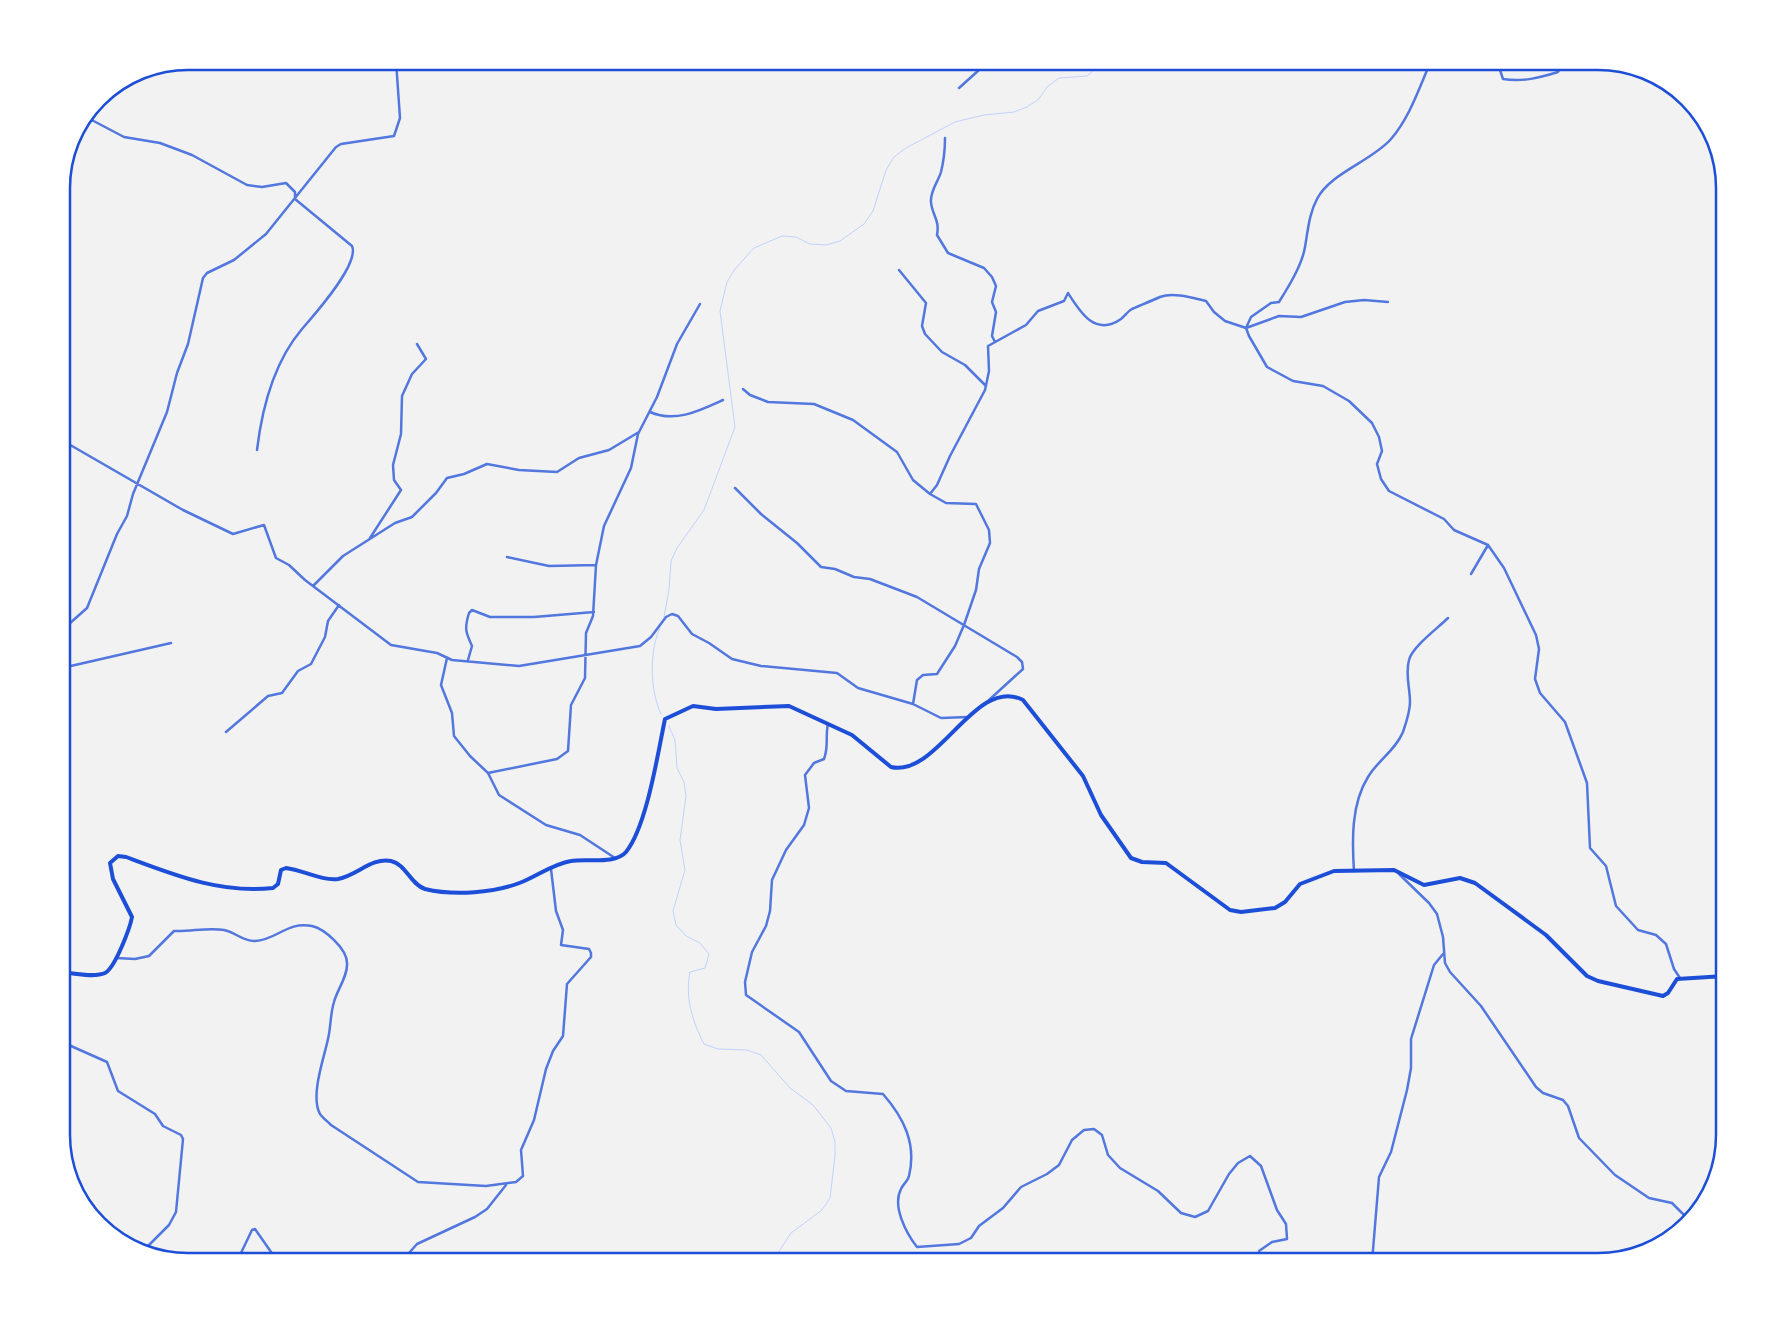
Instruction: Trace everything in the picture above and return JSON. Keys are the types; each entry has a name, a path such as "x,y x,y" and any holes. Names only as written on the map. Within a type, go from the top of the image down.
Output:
{"main road":[{"path":"70,972 100,974 109,970 116,958 132,917 111,874 110,863 118,856 126,856 203,884 270,888 276,887 281,870 286,868 326,879 336,879 379,861 389,861 400,866 417,885 434,890 463,892 509,886 570,861 615,858 626,852 642,817 659,758 665,718 693,706 716,709 785,706 852,735 891,767 898,768 923,758 938,747 968,717 988,701 1010,696 1023,700 1083,776 1101,815 1131,858 1142,862 1166,863 1230,910 1241,912 1275,908 1285,902 1294,889 1305,881 1334,871 1394,870 1424,885 1431,885 1451,878 1460,878 1475,883 1546,935 1581,971 1598,981 1659,996 1668,993 1675,980 1716,977"}],"street":[{"path":"70,623 87,608 127,516 138,483 167,412 177,373 188,344 203,278 207,273 234,260 266,234 295,200 331,151 340,144 394,136 400,114 397,70"},
{"path":"959,88 979,70"},
{"path":"1427,70 1414,104 1390,140 1327,186 1317,198 1307,225 1304,248 1288,289 1279,302 1271,303 1251,317 1246,328 1267,367 1293,381 1323,386 1349,401 1372,423 1379,437 1382,451 1377,464 1381,479 1389,492 1444,519 1454,530 1488,545 1504,568 1524,606 1536,635 1539,649 1535,679 1540,693 1565,722 1587,783 1590,848 1606,866 1616,906 1638,930 1656,934 1666,944 1674,969 1680,979"},
{"path":"1500,70 1503,79 1514,81 1530,80 1558,72 1559,70"},
{"path":"92,120 124,137 160,144 192,155 247,185 262,187 286,183 295,192 295,200"},
{"path":"945,138 945,154 940,174 933,187 931,202 939,224 937,235 948,253 984,268 992,277 996,286 992,302 996,312 992,336 995,342"},
{"path":"257,450 265,404 272,381 294,339 336,287 354,252 352,246 295,200"},
{"path":"899,270 926,303 922,326 924,334 942,352 965,365 986,386"},
{"path":"930,494 937,485 953,449 976,410 986,386 989,371 987,349 995,342 1026,325 1038,311 1064,301 1068,293 1080,312 1091,323 1105,325 1120,320 1131,309 1161,297 1176,296 1206,301 1225,321 1246,328 1279,316 1301,317 1345,302 1364,300 1388,302"},
{"path":"488,773 557,759 565,755 569,746 570,709 585,678 586,633 594,612 596,565 604,526 630,468 640,432 677,344 700,304"},
{"path":"369,539 402,490 394,480 393,466 401,434 402,396 412,374 426,359 417,344"},
{"path":"743,389 750,395 768,402 814,404 852,420 897,452 908,474 930,494 946,503 976,504 989,530 990,543 979,569 976,590 955,646 937,674 923,675 917,680 913,704"},
{"path":"650,412 662,417 686,415 723,400"},
{"path":"313,586 343,556 395,523 412,517 450,477 464,474 487,464 518,470 557,472 568,468 579,458 609,450 640,432"},
{"path":"70,447 138,483 183,510 233,534 264,526 276,558 289,565 313,586 339,604 391,646 437,653 447,658 496,666 519,666 644,644 666,617 672,614 678,616 692,634 710,643 732,660 761,666 837,673 858,688 913,704 945,719 968,717"},
{"path":"735,488 761,514 821,567 835,569 854,578 870,579 917,597 1003,647 1022,662 1023,669 1019,674 988,701"},
{"path":"1471,574 1488,545"},
{"path":"507,558 536,564 596,565"},
{"path":"226,732 268,696 282,693 298,671 311,664 325,637 328,621 339,604"},
{"path":"468,660 472,646 466,637 466,630 469,613 472,610 490,617 534,617 594,612"},
{"path":"1354,871 1353,835 1357,806 1367,778 1396,745 1402,733 1410,701 1407,681 1409,659 1416,648 1448,618"},
{"path":"70,666 171,643"},
{"path":"447,658 441,685 452,713 454,736 470,756 488,773 499,795 546,825 580,835 615,858"},
{"path":"828,724 826,733 829,748 824,759 814,763 805,774 809,808 804,825 786,850 772,880 770,911 766,926 752,952 745,982 746,995 799,1032 830,1081 846,1090 882,1094 901,1118 908,1132 911,1163 909,1178 900,1190 899,1205 908,1235 916,1247 959,1244 972,1238 979,1226 1003,1208 1021,1187 1047,1174 1059,1165 1072,1140 1084,1130 1094,1129 1102,1135 1108,1155 1120,1168 1158,1192 1180,1213 1195,1217 1208,1211 1229,1174 1238,1163 1250,1156 1261,1166 1277,1210 1286,1224 1287,1239 1272,1242 1259,1253"},
{"path":"116,958 135,959 149,956 174,932 225,930 250,941 269,939 289,927 314,926 325,932 344,952 347,962 334,1002 329,1022 329,1037 321,1062 317,1099 321,1114 331,1125 418,1182 486,1186 507,1184 522,1180 524,1176 521,1150 534,1120 546,1068 553,1051 563,1036 566,984 591,957 589,950 562,945 563,930 556,911 550,868"},
{"path":"1394,870 1425,899 1436,914 1443,937 1443,954 1450,972 1481,1006 1536,1087 1543,1093 1563,1100 1568,1106 1579,1138 1630,1187 1649,1198 1672,1203 1684,1215"},
{"path":"1373,1253 1379,1177 1391,1152 1407,1090 1411,1068 1411,1039 1434,965 1443,954"},
{"path":"70,1046 107,1062 120,1094 155,1114 163,1126 181,1135 183,1139 176,1212 148,1246"},
{"path":"409,1253 417,1244 475,1217 487,1209 507,1184"},
{"path":"241,1253 252,1230 256,1229 272,1253"}],"waterway":[{"path":"664,617 669,590 671,561 677,548 704,510 735,427 720,311 727,282 735,269 754,248 782,236 796,237 810,244 826,245 840,241 864,224 873,211 886,170 894,157 906,148 955,122 984,115 1014,112 1027,107 1039,99 1047,87 1059,78 1087,76 1094,70"},
{"path":"660,628 656,637 652,671 657,705 661,714"},
{"path":"669,726 675,740 677,768 684,782 686,796 680,840 685,870 673,911 676,925 686,936 700,943 709,954 705,968 690,972 688,991 696,1026 704,1044 718,1049 747,1050 761,1055 790,1088 813,1105 831,1128 835,1142 830,1198 822,1210 791,1233 778,1253"}]}
